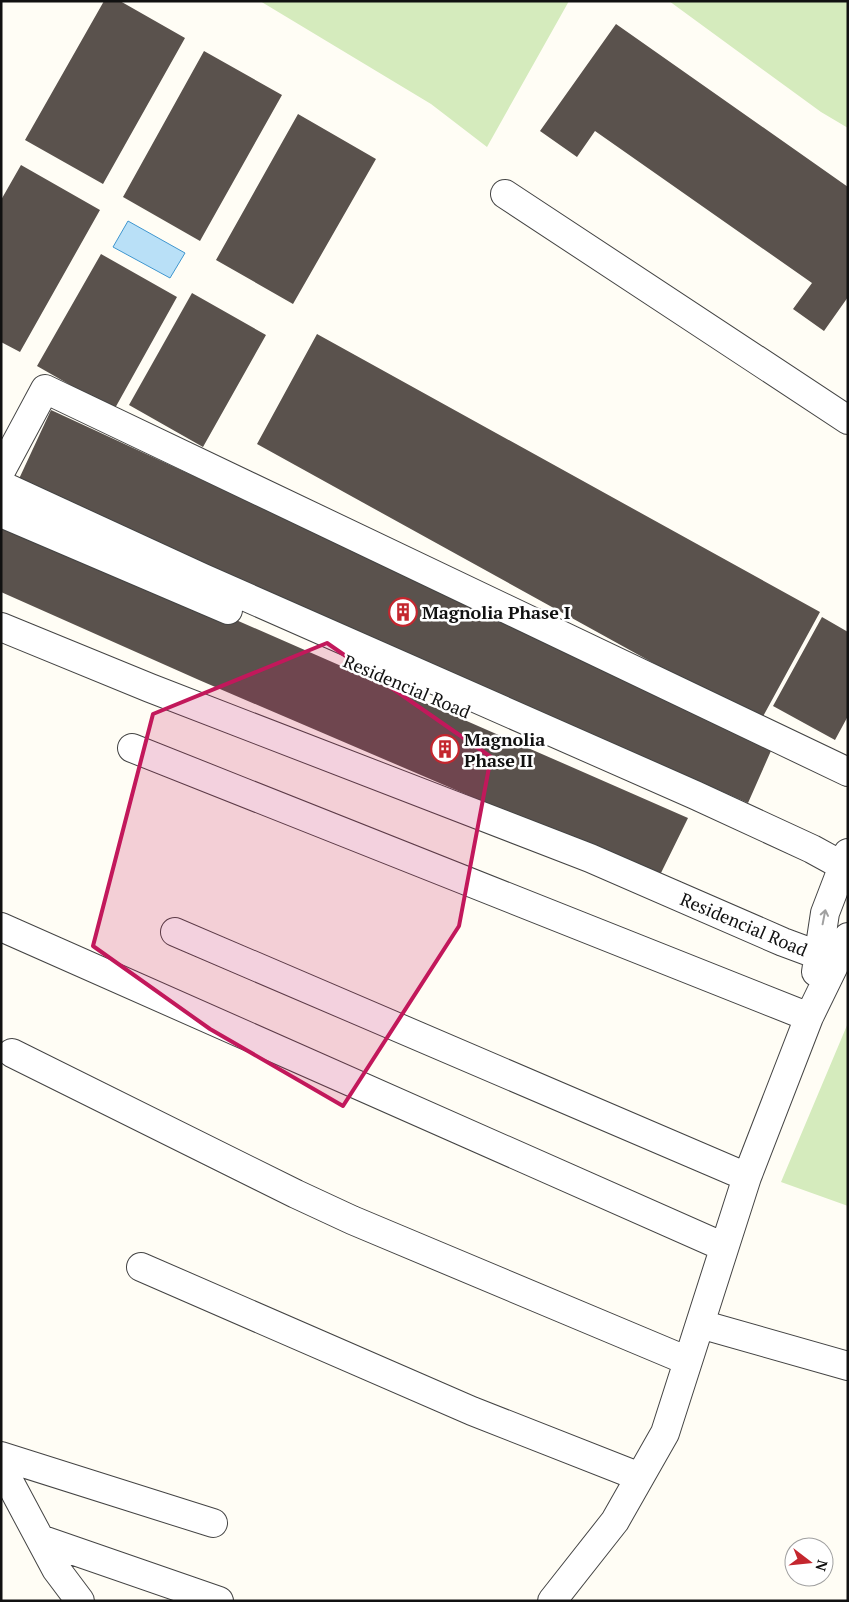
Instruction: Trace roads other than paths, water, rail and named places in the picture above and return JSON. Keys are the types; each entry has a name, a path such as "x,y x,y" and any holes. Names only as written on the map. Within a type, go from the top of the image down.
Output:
{"street":[{"path":"504,194 848,420"},
{"path":"1,471 45,389 848,772"},
{"path":"1,485 203,578 695,796 843,865 824,913 809,1018"},
{"name":"Residencial Road","path":"1,513 441,700 843,865"},
{"name":"Residencial Road","path":"1,627 159,692 590,858 783,942 818,955"},
{"path":"132,748 809,1018"},
{"path":"1,927 724,1248"},
{"path":"175,932 747,1177"},
{"path":"552,1601 614,1521 665,1433 747,1177 809,1018 848,936"},
{"path":"12,1053 352,1220 688,1361"},
{"path":"141,1267 472,1410 640,1477"},
{"path":"700,1324 848,1366"},
{"path":"1,1456 213,1523"},
{"path":"1,1466 9,1499 40,1539 56,1569 80,1601"},
{"path":"40,1539 219,1601"}],"water":[{"path":"128,221 185,253 170,278 113,247"}],"place":[{"name":"Magnolia Phase I","path":"403,612"},
{"name":"Magnolia Phase II","path":"445,749"}]}
